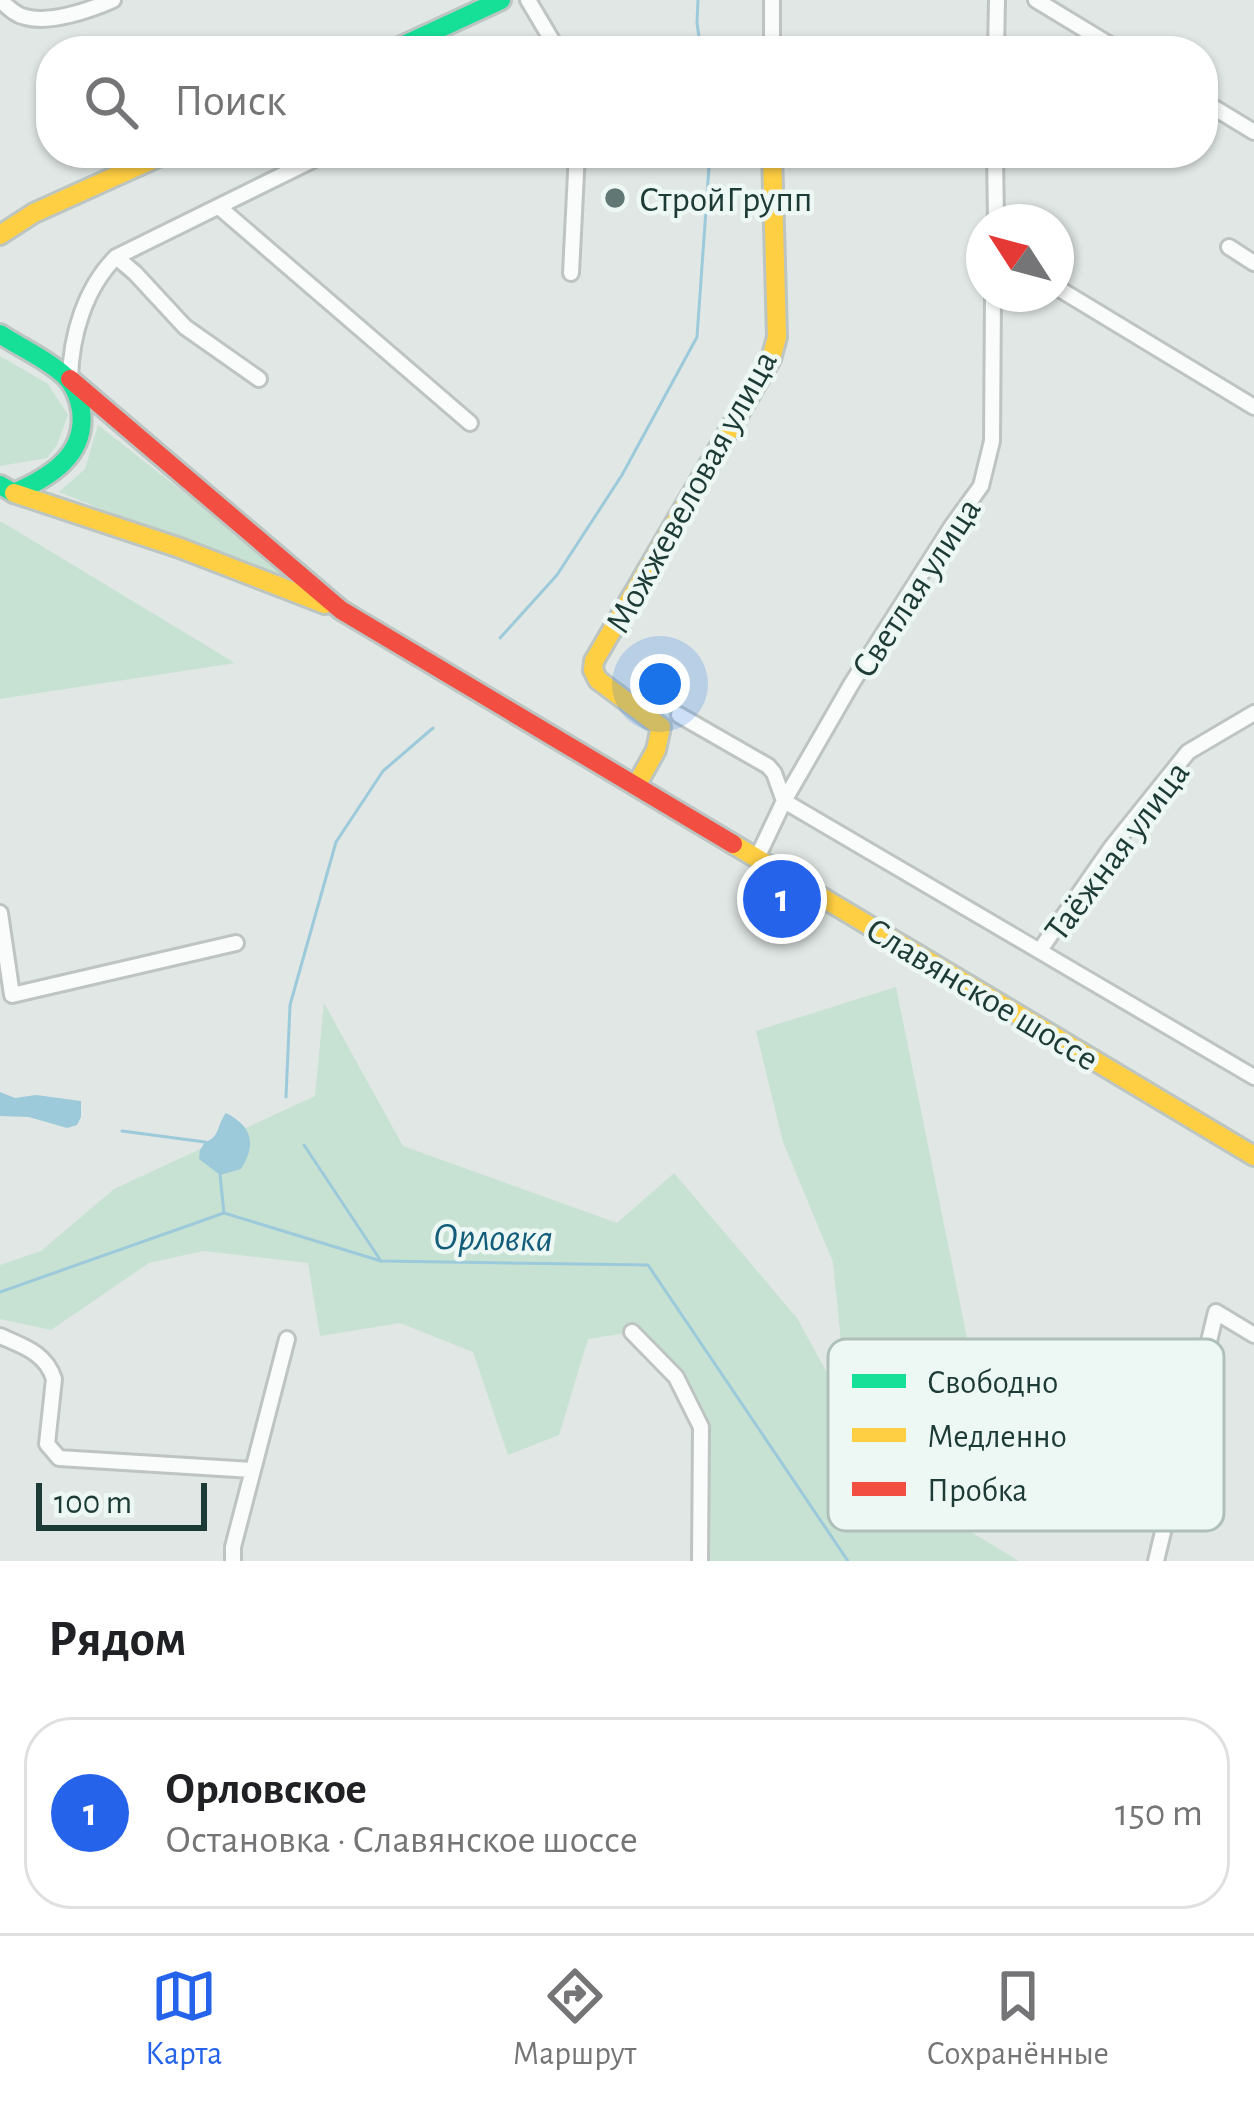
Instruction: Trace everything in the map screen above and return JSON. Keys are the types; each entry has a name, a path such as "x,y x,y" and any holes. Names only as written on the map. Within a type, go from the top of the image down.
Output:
{"main road":[{"path":"424,36 500,0"},
{"path":"0,235 34,214 134,168"},
{"name":"Можжевеловая улица","path":"637,786 654,756 662,727 598,680 594,661 771,359 777,337 772,168"},
{"path":"0,221 34,214"},
{"path":"0,320 70,379 82,424 74,450 58,471 7,489"},
{"path":"0,334 70,379"},
{"name":"Славянское шоссе","path":"70,379 341,610"},
{"name":"Славянское шоссе","path":"7,489 341,610 1254,1156"}],"street":[{"path":"0,0 28,19 82,13 113,0"},
{"path":"528,0 549,36"},
{"path":"772,0 772,36"},
{"path":"996,36 997,0"},
{"path":"1036,0 1095,36"},
{"path":"1218,110 1254,132"},
{"path":"70,379 76,328 99,274 116,257 298,168"},
{"path":"571,273 576,168"},
{"path":"995,168 996,204"},
{"path":"219,207 470,423"},
{"path":"1229,247 1254,263"},
{"path":"116,257 185,327 259,379"},
{"path":"1074,298 1254,407"},
{"name":"Светлая улица","path":"757,858 852,683 981,486 992,441 993,312"},
{"name":"Таёжная улица","path":"1040,950 1111,848 1188,752 1254,712"},
{"path":"679,715 768,766 784,801 1254,1077"},
{"path":"0,913 12,995 236,943"},
{"path":"1209,1339 1216,1312 1254,1335"},
{"path":"632,1332 676,1377 700,1427 700,1561"},
{"path":"0,1336 30,1348 52,1370 46,1444 59,1458 252,1470"},
{"path":"233,1561 287,1340"},
{"path":"1156,1561 1163,1531"}],"green space":[{"path":"0,356 48,384 68,415 47,458 0,466"},
{"path":"98,425 316,596 59,492 85,469"},
{"path":"2,522 235,663 0,699"},
{"path":"896,987 967,1339 841,1339 833,1262 783,1142 756,1031"},
{"path":"324,1003 403,1146 617,1223 674,1173 797,1318 828,1375 828,1531 970,1531 1019,1561 706,1561 706,1424 682,1373 632,1332 588,1339 559,1435 508,1455 473,1352 400,1323 320,1336 308,1263 203,1251 149,1263 51,1330 0,1319 0,1265 41,1251 114,1189 315,1096"}],"water":[{"path":"0,1092 15,1098 36,1095 81,1101 81,1117 77,1125 67,1128 29,1117 0,1116"},
{"path":"226,1113 242,1124 250,1144 241,1169 220,1175 199,1159 200,1150 216,1134"}],"waterway":[{"path":"698,0 699,36"},
{"path":"500,638 557,575 622,475 697,337 709,168"},
{"path":"286,1097 290,1005 336,842 383,771 433,728"},
{"path":"122,1131 206,1145"},
{"path":"304,1145 381,1261"},
{"path":"220,1175 224,1213"},
{"name":"Орловка","path":"0,1292 224,1213 381,1261 648,1265 848,1561"}],"traffic: fast":[{"path":"423,36 501,0"},
{"path":"0,334 68,380 81,410 78,440 53,472 14,493 0,485"}],"traffic: slow":[{"path":"0,235 34,213 134,168"},
{"path":"636,786 656,750 661,727 598,680 594,661 771,359 777,337 772,168"},
{"path":"14,493 180,548 325,604"},
{"path":"733,844 1254,1156"}],"traffic: jam":[{"path":"70,379 341,610 733,844"}],"place":[{"name":"СтройГрупп","path":"615,198"},
{"name":"Орловское","path":"782,899"}]}
